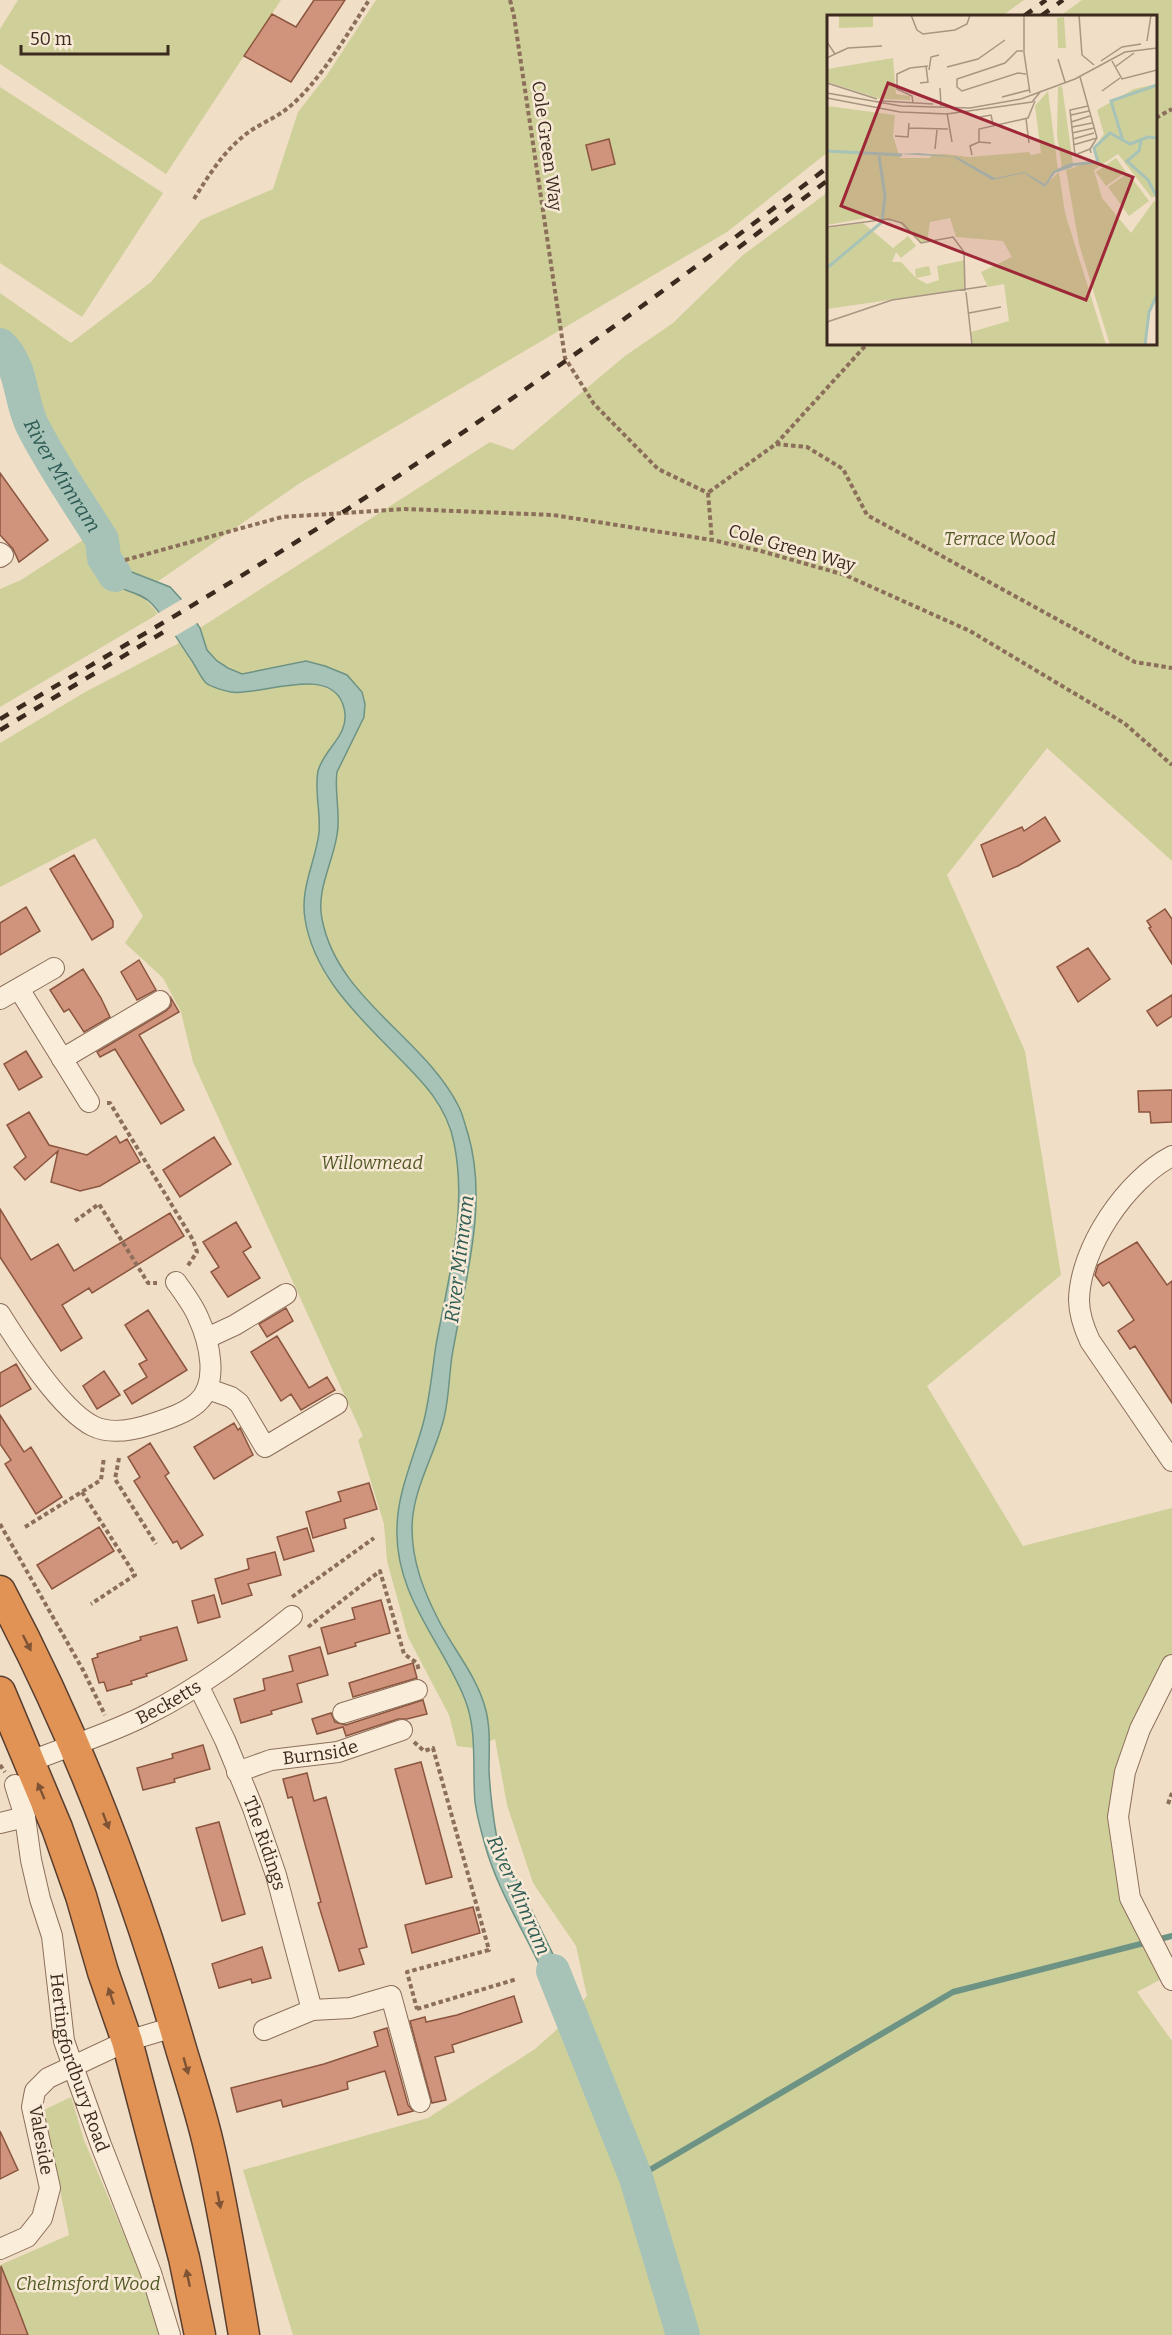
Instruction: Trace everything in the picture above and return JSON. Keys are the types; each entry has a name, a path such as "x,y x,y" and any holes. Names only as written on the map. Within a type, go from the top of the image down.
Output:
{"highway":[{"path":"0,1591 49,1687 74,1743 129,1882 155,1958 208,2143 244,2335"},
{"path":"0,1692 22,1773 81,1896 103,1972 127,2041 182,2247 200,2335"}],"street":[{"path":"0,553 3,555 0,557"},
{"path":"0,999 54,968"},
{"path":"19,989 89,1102"},
{"path":"62,1059 160,1001"},
{"path":"1172,1156 1161,1162 1125,1195 1101,1231 1089,1253 1082,1278 1079,1302 1082,1325 1090,1341 1172,1461"},
{"path":"3,1327 83,1420 96,1427 112,1431 126,1430 172,1417 199,1401 208,1389 210,1360 207,1338 198,1315 177,1282"},
{"path":"207,1338 235,1325 286,1294"},
{"path":"208,1389 231,1396 238,1403 265,1447 337,1404"},
{"name":"Becketts","path":"22,1773 74,1743 146,1715 198,1685 292,1616"},
{"path":"1172,1665 1140,1729 1125,1772 1118,1817 1130,1898 1172,1980"},
{"name":"The Ridings","path":"198,1685 218,1723 253,1808 276,1875 312,2010"},
{"path":"343,1713 417,1690"},
{"path":"383,1701 397,1731"},
{"name":"Burnside","path":"237,1772 271,1760 338,1752 397,1731"},
{"name":"Hertingfordbury Road","path":"22,1773 31,1860 52,1936 64,2042 152,2273 170,2335"},
{"path":"0,1823 25,1817"},
{"path":"264,2030 312,2010 350,2008 392,1996 420,2102"},
{"name":"Valeside","path":"0,2248 27,2237 42,2218 50,2188 34,2118 33,2098 40,2085 127,2041 174,2027"}],"path":[{"path":"194,199 228,149 246,134 289,107 308,87 369,0"},
{"name":"Cole Green Way","path":"510,0 516,27 565,358 594,405 658,469 708,493 712,540 761,551 845,575 970,631 1124,723 1172,765"},
{"path":"1157,117 1172,109"},
{"path":"708,493 776,444 866,345"},
{"path":"776,444 807,447 843,469 867,515 1135,662 1172,668"},
{"path":"124,560 282,518 405,509 553,515 712,540"},
{"path":"75,1221 99,1204 148,1283 177,1282 197,1252 193,1240 110,1103 89,1102"},
{"path":"26,1527 101,1480 104,1457"},
{"path":"119,1458 115,1479 156,1544"},
{"path":"82,1492 135,1575 91,1604"},
{"path":"0,1524 83,1670 107,1719"},
{"path":"374,1538 285,1602 292,1616 309,1627 380,1571 404,1654 417,1663 423,1687 417,1690"},
{"path":"397,1731 424,1751 433,1748 489,1950 407,1972 417,2009"},
{"path":"1168,1804 1172,1793"},
{"path":"397,2016 517,1979"}],"green space":[{"path":"18,0 281,0 166,174 0,64 0,29"},
{"path":"376,0 1024,0 1003,15 827,15 827,153 727,232 300,483 157,582 135,574 121,565 115,552 112,527 53,471 0,359 0,293 71,343 151,282 201,220 273,189 298,112 327,75"},
{"path":"1082,0 1172,0 1172,861 1047,748 947,875 1025,1051 1061,1275 927,1386 1023,1546 1172,1508 1172,1665 1125,1772 1124,1866 1169,1975 1137,1992 1172,2041 1172,2335 293,2335 243,2170 428,2118 535,2049 563,2024 587,1996 576,1946 533,1883 507,1805 495,1739 473,1748 457,1746 449,1715 408,1637 387,1561 384,1524 358,1440 363,1436 193,1062 181,1012 163,978 125,943 143,916 95,838 0,887 0,743 87,691 179,643 206,683 250,692 296,683 317,684 332,691 306,661 242,674 217,661 207,650 200,628 490,442 513,450 625,356 673,323 743,255 827,193 827,345 1157,345 1157,15 1061,15"},
{"path":"0,87 163,193 82,317 0,263"},
{"path":"86,538 106,580 141,597 158,614 0,707 0,589 21,580"},
{"name":"Chelmsford Wood","path":"71,2097 84,2140 142,2277 159,2335 0,2335 0,2265 69,2235 44,2110"}],"water":[{"path":"112,527 114,550 120,565 124,569 170,587 200,628 207,650 217,661 242,674 306,661 347,675 362,692 365,704 364,717 337,772 338,827 321,897 322,919 331,947 345,972 383,1017 425,1059 444,1082 459,1107 474,1161 476,1189 472,1245 452,1356 446,1410 413,1514 414,1553 424,1588 434,1610 470,1673 485,1707 489,1731 490,1787 497,1839 578,2006 563,2024 540,1966 490,1861 475,1802 473,1736 468,1710 454,1676 411,1595 398,1550 397,1526 400,1500 425,1414 451,1270 458,1219 458,1168 451,1130 433,1095 340,994 318,959 310,940 304,908 306,886 319,833 318,771 344,726 344,708 337,694 326,687 311,684 231,692 206,683 157,609 140,595 109,582 99,569 86,538"}],"pier":[{"path":"184,598 199,622 172,638 155,615"}],"building":[{"path":"314,0 345,0 291,82 244,56 272,14 296,27"},
{"path":"609,139 615,164 592,170 586,145"},
{"path":"0,473 48,540 19,562 13,549 0,535"},
{"path":"1045,817 1060,841 1018,866 993,877 981,845 1022,827 1024,831"},
{"path":"74,855 113,921 113,927 92,940 50,869"},
{"path":"26,907 40,931 0,955 0,923"},
{"path":"1165,909 1172,919 1172,964 1147,921"},
{"path":"1088,948 1110,979 1078,1002 1057,967"},
{"path":"139,960 156,990 137,1000 121,972"},
{"path":"83,969 110,1017 84,1032 69,1009 64,1012 50,990"},
{"path":"1172,995 1172,1016 1157,1026 1147,1011"},
{"path":"171,998 179,1012 139,1035 184,1110 161,1124 115,1049 100,1057 97,1052 166,1011 171,1006"},
{"path":"26,1051 42,1077 19,1090 4,1064"},
{"path":"1172,1090 1172,1122 1151,1123 1150,1112 1139,1112 1138,1091"},
{"path":"29,1112 49,1145 87,1155 116,1136 120,1143 127,1139 140,1162 100,1186 80,1191 51,1182 58,1151 25,1180 14,1167 26,1157 7,1125"},
{"path":"214,1137 231,1164 180,1197 163,1170"},
{"path":"0,1209 31,1260 58,1244 74,1271 170,1213 184,1236 92,1293 89,1288 62,1305 82,1338 61,1351 0,1257"},
{"path":"236,1222 251,1247 243,1252 260,1278 228,1297 211,1272 219,1267 203,1242"},
{"path":"1137,1242 1167,1285 1172,1281 1172,1403 1135,1346 1130,1349 1118,1331 1134,1320 1109,1282 1103,1286 1095,1275 1098,1265"},
{"path":"286,1308 293,1321 267,1337 259,1324"},
{"path":"148,1310 187,1370 132,1404 124,1391 147,1377 139,1364 147,1360 125,1325"},
{"path":"277,1336 309,1388 327,1377 335,1390 301,1410 291,1394 281,1401 251,1352"},
{"path":"16,1364 31,1389 0,1407 0,1373"},
{"path":"104,1371 120,1395 97,1409 83,1386"},
{"path":"0,1415 24,1452 31,1447 62,1497 36,1514 5,1464 11,1460 0,1444"},
{"path":"234,1423 238,1430 240,1428 253,1455 214,1479 194,1447"},
{"path":"150,1443 169,1473 165,1476 203,1535 181,1549 177,1541 173,1543 134,1481 140,1477 128,1457"},
{"path":"369,1483 377,1509 344,1519 346,1528 313,1538 306,1512 341,1501 338,1492"},
{"path":"99,1527 114,1551 52,1589 37,1565"},
{"path":"307,1528 314,1551 284,1560 277,1537"},
{"path":"275,1552 281,1575 248,1584 252,1595 222,1604 215,1579 249,1569 247,1559"},
{"path":"214,1595 220,1617 198,1623 192,1601"},
{"path":"381,1600 390,1633 328,1654 321,1628 355,1619 352,1608"},
{"path":"177,1627 187,1660 146,1674 147,1676 131,1681 132,1684 107,1691 104,1682 99,1683 92,1659 98,1657 97,1654 141,1640 140,1637"},
{"path":"320,1647 328,1675 297,1684 302,1702 241,1723 234,1699 265,1690 263,1679 293,1671 289,1656"},
{"path":"413,1663 417,1678 353,1697 349,1683"},
{"path":"423,1700 427,1714 398,1719 346,1736 343,1727 317,1734 312,1719 331,1713 335,1722 346,1725"},
{"path":"203,1745 210,1769 174,1779 175,1782 143,1790 137,1768 173,1758 172,1754"},
{"path":"421,1762 452,1877 426,1884 395,1769"},
{"path":"307,1773 314,1801 326,1797 367,1947 359,1949 364,1964 339,1971 318,1903 321,1902 292,1797 288,1798 283,1779"},
{"path":"219,1822 245,1914 222,1921 196,1828"},
{"path":"473,1907 480,1933 412,1953 405,1925"},
{"path":"262,1947 271,1978 252,1983 251,1979 219,1988 212,1964"},
{"path":"514,1996 522,2022 452,2045 454,2052 435,2057 446,2100 432,2103 410,2021 425,2017 426,2022 457,2015"},
{"path":"387,2028 408,2105 413,2111 398,2115 385,2071 347,2082 348,2089 316,2098 283,2107 281,2100 237,2112 231,2088 324,2064 378,2046 374,2032"},
{"path":"0,2131 18,2170 0,2179"},
{"path":"1,2266 17,2306 28,2335 0,2335"}],"waterway":[{"name":"River Mimram","path":"0,345 13,363 32,425 102,540 104,558 115,575"},
{"path":"636,2178 953,1992 1172,1936"},
{"name":"River Mimram","path":"553,1971 636,2178 683,2335"}],"railway":[{"path":"1025,15 1046,0"},
{"path":"1042,15 1063,0"},
{"path":"0,719 246,573 391,481 581,350 827,168"},
{"path":"738,248 827,181"},
{"path":"0,730 167,630"}],"park label":[{"name":"Terrace Wood","path":"1000,539"},
{"name":"Willowmead","path":"372,1163"}]}
